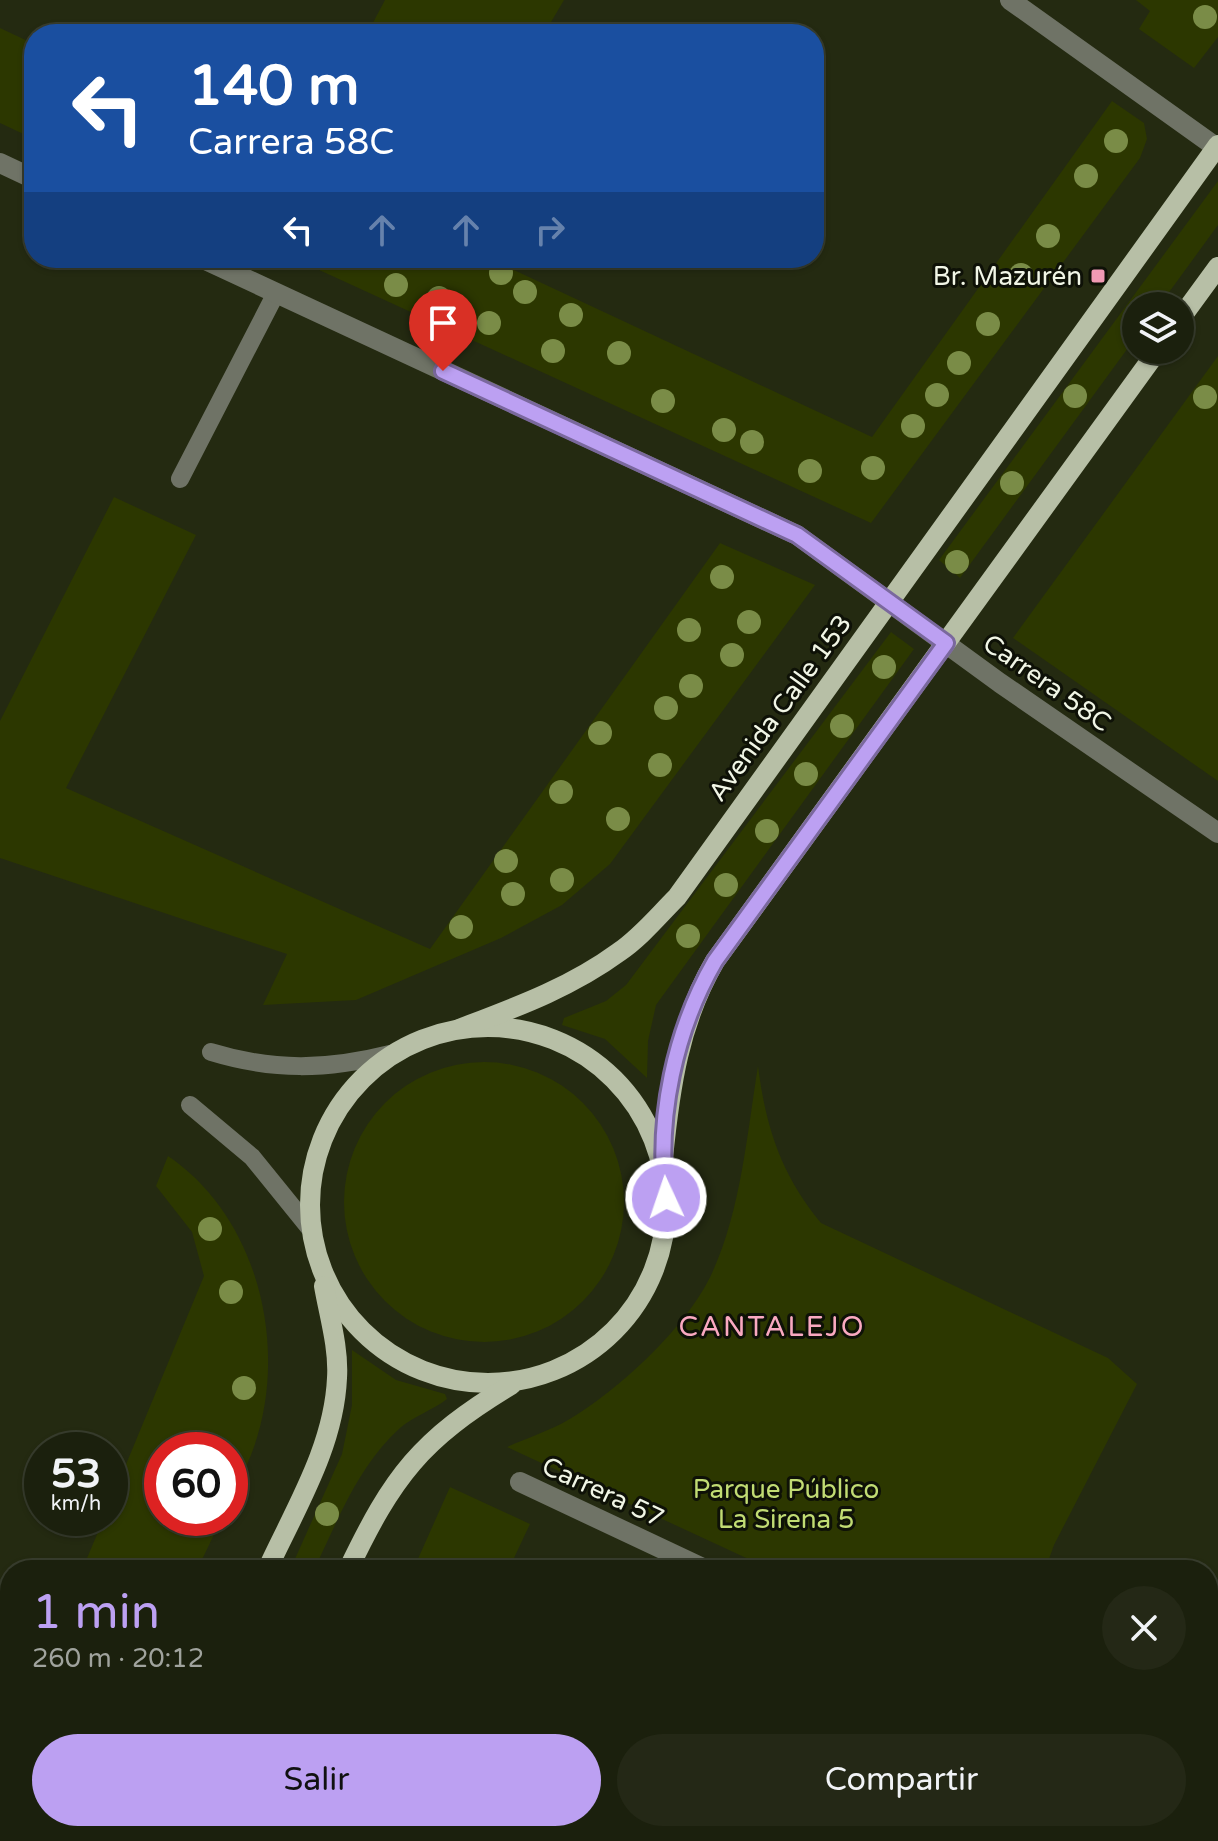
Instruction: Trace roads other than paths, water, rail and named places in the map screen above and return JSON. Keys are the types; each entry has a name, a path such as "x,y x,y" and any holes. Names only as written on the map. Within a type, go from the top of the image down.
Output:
{"main road":[{"name":"Avenida Calle 153","path":"459,1029 561,987 621,951 677,897 1217,146"},
{"path":"1194,300 1218,267"},
{"path":"353,1560 397,1479 417,1455 473,1408 517,1381 571,1364 616,1329 634,1306 659,1255 665,1227 662,1170 676,1060 685,1023 699,990 715,961 1148,364"},
{"path":"272,1560 314,1469 327,1436 335,1401 335,1352 312,1231 311,1191 318,1151 335,1114 359,1082 390,1054 423,1038 459,1029 498,1026 536,1033 572,1047 605,1069 631,1098 644,1121 662,1170"},
{"path":"321,1266 352,1320 374,1343 400,1360 427,1373 458,1381 517,1381"}],"street":[{"path":"1010,0 1217,146"},
{"path":"0,163 24,174"},
{"name":"Carrera 58C","path":"222,268 797,535 1218,833"},
{"name":"Carrera 57","path":"520,1482 686,1560"}],"lane":[{"path":"180,479 276,293"},
{"path":"211,1052 276,1067 314,1068 390,1054"},
{"path":"190,1105 252,1157 312,1231"}],"place":[{"name":"Br. Mazurén","path":"1098,276"}],"district":[{"name":"CANTALEJO","path":"772,1327"}],"park label":[{"name":"Parque Público La Sirena 5","path":"786,1504"}]}
